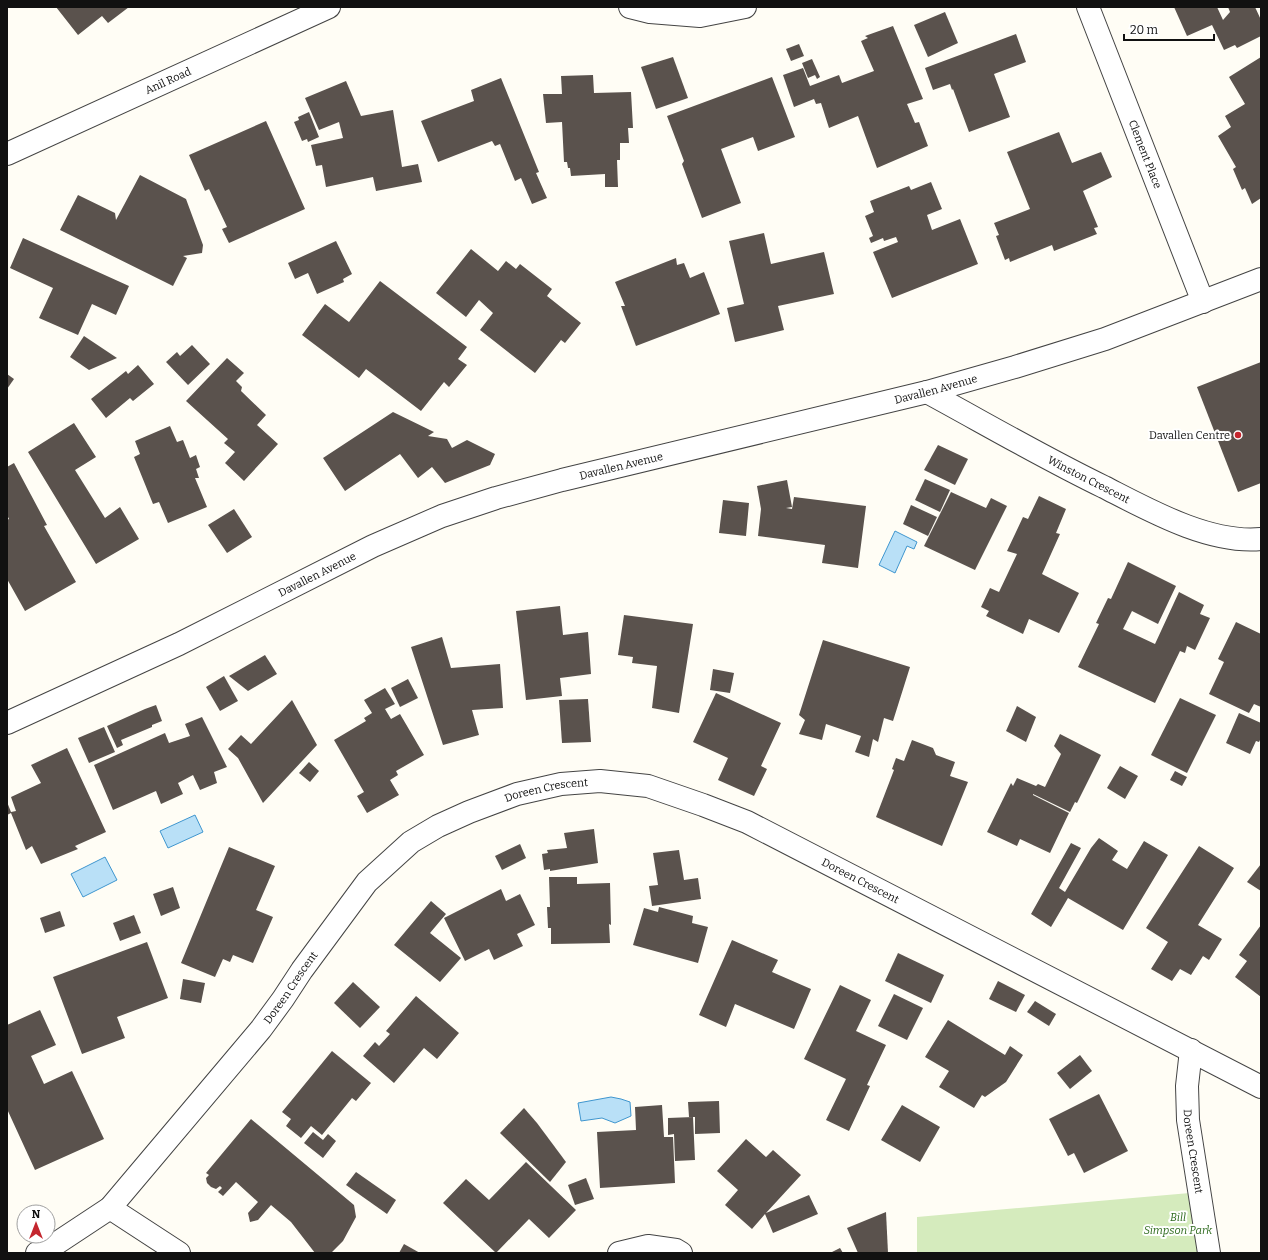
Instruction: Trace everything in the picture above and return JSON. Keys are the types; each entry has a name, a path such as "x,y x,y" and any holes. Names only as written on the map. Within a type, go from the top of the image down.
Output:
{"street":[{"name":"Anil Road","path":"7,154 329,7"},
{"path":"630,7 650,12 700,16 745,7"},
{"name":"Clement Place","path":"1088,7 1204,302"},
{"name":"Davallen Avenue","path":"7,723 179,644 373,546 442,516 496,498 562,480 927,392 1015,367 1105,338 1204,302 1261,279"},
{"name":"Winston Crescent","path":"927,392 1060,465 1155,513 1198,530 1226,536 1253,539 1261,538"},
{"name":"Doreen Crescent","path":"37,1253 54,1245 110,1208 261,1029 363,887 392,858 411,842 438,826 469,812 517,794 561,784 600,781 648,786 747,822 1261,1087"},
{"name":"Doreen Crescent","path":"1191,1050 1187,1086 1188,1120 1210,1253"},
{"path":"110,1208 179,1253"},
{"path":"619,1253 648,1246 676,1250 681,1253"}],"green space":[{"name":"Bill Simpson Park","path":"1201,1192 1214,1253 917,1253 917,1217"}],"water":[{"path":"895,531 917,542 914,549 907,546 895,573 879,565"},
{"path":"195,815 203,832 168,848 160,831"},
{"path":"105,857 117,880 83,897 71,874"},
{"path":"611,1097 630,1102 631,1116 615,1123 602,1118 581,1121 578,1103"}],"building":[{"path":"56,7 129,7 108,23 102,16 78,35"},
{"path":"1174,7 1217,7 1223,20 1230,12 1228,7 1255,7 1261,20 1261,36 1237,48 1235,45 1224,50 1212,25 1187,36"},
{"path":"945,12 958,43 928,57 914,25"},
{"path":"893,26 923,99 907,104 915,123 919,122 928,146 877,168 858,116 829,128 821,103 816,104 814,99 794,107 783,75 803,68 810,86 839,75 842,83 874,71 861,41 868,38 865,36"},
{"path":"1016,34 1026,62 994,74 1010,117 969,132 950,84 933,90 925,68"},
{"path":"799,44 804,56 791,61 786,49"},
{"path":"673,57 688,98 656,109 641,67"},
{"path":"1261,57 1261,198 1252,204 1245,188 1242,190 1233,169 1236,167 1218,136 1231,127 1225,116 1245,104 1229,77"},
{"path":"812,59 820,77 817,79 815,75 808,78 802,63"},
{"path":"593,75 594,93 631,92 633,128 628,128 629,143 620,143 620,160 617,160 618,187 605,187 605,174 571,176 570,168 568,168 567,162 564,162 562,122 546,123 543,94 562,94 561,76"},
{"path":"772,77 795,137 758,151 753,137 721,149 741,203 702,218 682,164 684,161 667,116"},
{"path":"501,78 539,172 536,173 547,198 532,204 521,178 515,181 500,144 495,146 492,141 438,162 421,121 474,101 471,90"},
{"path":"346,81 361,116 393,110 402,167 418,164 422,182 376,191 373,177 326,187 322,165 316,166 311,145 343,138 339,122 319,130 305,98"},
{"path":"309,112 319,137 308,142 307,139 302,141 294,122 299,120 298,117"},
{"path":"266,121 305,209 229,243 222,229 227,227 209,189 205,191 189,155"},
{"path":"1059,132 1072,163 1101,152 1112,177 1083,191 1098,227 1094,228 1097,234 1054,251 1052,245 1010,262 1009,258 1005,260 996,236 999,235 994,223 1030,209 1007,152"},
{"path":"140,175 186,199 203,245 202,253 183,256 187,258 173,286 60,230 78,195 115,213 116,220"},
{"path":"931,182 942,209 927,215 932,230 960,219 978,264 892,298 873,252 898,242 896,237 884,241 883,238 871,243 869,238 873,236 865,216 874,212 870,201 909,186 911,190"},
{"path":"764,233 771,264 824,252 834,294 778,306 784,330 735,342 727,308 744,304 729,241"},
{"path":"23,238 129,286 116,315 92,304 78,335 39,318 53,288 10,268"},
{"path":"336,241 352,274 343,279 344,282 317,294 308,273 295,279 288,263"},
{"path":"471,249 498,271 506,261 516,269 520,264 552,289 547,296 581,323 565,343 561,340 535,373 480,330 493,313 479,300 466,317 436,293"},
{"path":"676,258 677,265 684,263 690,278 704,272 720,314 636,346 621,306 625,306 615,282"},
{"path":"380,281 467,347 458,359 467,365 449,387 444,382 421,411 366,369 359,378 302,335 325,304 349,322"},
{"path":"84,336 117,358 89,370 70,357"},
{"path":"192,345 210,364 188,385 166,362 177,352 180,356"},
{"path":"227,358 244,373 236,381 242,387 241,391 266,415 257,425 278,444 244,481 225,463 235,452 224,443 228,439 186,401"},
{"name":"Davallen Centre","path":"1261,362 1261,483 1238,492 1197,387"},
{"path":"138,365 154,384 133,401 130,398 106,418 91,399 126,371 128,374"},
{"path":"7,374 14,379 7,389"},
{"path":"393,412 434,432 428,436 447,439 452,448 467,440 495,454 490,465 445,483 432,467 418,478 400,454 345,491 323,458"},
{"path":"74,423 96,457 75,470 105,518 120,507 139,539 96,564 28,452"},
{"path":"170,426 177,442 183,440 190,458 196,455 200,467 196,469 199,478 195,478 207,507 168,523 159,502 153,504 134,457 140,454 135,441"},
{"path":"938,445 968,459 955,485 924,470"},
{"path":"14,463 47,525 44,526 76,582 25,611 7,579 7,520 9,519 7,515 7,467"},
{"path":"925,479 950,490 940,512 915,500"},
{"path":"787,480 792,507 786,508 792,509 794,497 866,506 858,568 822,563 825,545 758,536 761,509 757,486"},
{"path":"951,492 986,508 991,498 1007,506 975,570 924,546"},
{"path":"1039,496 1066,509 1056,533 1060,534 1042,574 1079,593 1059,633 1029,619 1023,634 986,616 989,611 981,607 990,588 999,592 1017,554 1007,551 1023,517 1028,519"},
{"path":"723,500 749,503 746,536 719,533"},
{"path":"911,505 937,517 928,536 903,524"},
{"path":"234,509 252,537 227,553 208,525"},
{"path":"1128,562 1176,586 1158,624 1132,611 1123,629 1155,644 1179,592 1204,605 1200,614 1210,618 1195,650 1187,646 1185,653 1180,651 1155,703 1078,667 1099,624 1096,623 1108,598 1111,599"},
{"path":"560,606 563,635 588,632 591,674 560,678 562,696 526,700 516,611"},
{"path":"624,615 693,624 679,713 652,708 657,666 632,663 633,657 618,655"},
{"path":"1236,622 1261,634 1261,707 1254,704 1249,713 1209,694 1224,662 1218,659"},
{"path":"442,637 451,668 500,664 503,708 472,710 479,735 443,745 411,647"},
{"path":"823,640 910,667 893,721 884,718 878,742 873,739 869,757 855,752 861,736 826,724 822,740 799,734 805,720 799,715"},
{"path":"265,655 277,674 248,691 229,676"},
{"path":"713,669 734,673 730,693 710,690"},
{"path":"224,676 238,701 220,711 206,687"},
{"path":"408,679 418,698 400,707 391,688"},
{"path":"385,688 395,704 385,709 391,719 400,714 424,755 396,771 398,775 390,780 399,795 367,813 357,796 364,792 334,740 366,721 364,718 372,713 364,700"},
{"path":"716,693 781,723 761,766 767,769 754,796 718,780 728,758 693,742"},
{"path":"1180,698 1216,715 1187,773 1151,755"},
{"path":"588,699 591,742 562,743 559,700"},
{"path":"292,700 317,745 263,803 238,758 228,749 241,735 251,744"},
{"path":"156,705 162,721 152,725 152,727 121,740 123,745 117,748 107,726"},
{"path":"1017,706 1036,717 1026,742 1006,731"},
{"path":"1239,713 1261,723 1261,738 1259,742 1256,741 1250,754 1226,743"},
{"path":"202,717 227,767 214,772 217,783 200,790 193,775 178,783 183,794 161,804 156,791 113,810 94,765 165,733 169,743 190,736 185,724"},
{"path":"104,727 115,752 89,763 78,738"},
{"path":"1060,734 1101,755 1077,803 1075,802 1070,812 1033,794 1069,813 1050,853 1020,839 1017,846 987,832 1011,783 1013,786 1017,778 1036,786 1038,784 1045,787 1061,754 1054,746"},
{"path":"912,740 933,748 936,755 955,762 950,776 968,782 942,846 876,817 894,770 892,769 896,758 904,761"},
{"path":"67,748 106,832 75,846 78,849 41,864 32,846 26,850 11,813 7,815 7,802 11,812 16,811 11,797 41,783 31,765"},
{"path":"309,762 319,771 310,782 299,773"},
{"path":"1120,766 1138,776 1125,799 1107,788"},
{"path":"1175,771 1187,777 1182,786 1170,780"},
{"path":"594,829 598,863 550,871 550,869 544,870 542,854 548,853 547,850 567,848 564,833"},
{"path":"1099,838 1118,851 1112,860 1127,869 1144,841 1168,855 1123,930 1068,898 1051,927 1031,914 1071,843 1081,848 1059,888 1065,892 1091,848"},
{"path":"520,844 526,858 502,870 495,856"},
{"path":"1199,846 1234,868 1198,925 1222,939 1209,960 1203,956 1191,975 1180,969 1172,981 1151,969 1168,942 1146,928"},
{"path":"229,847 275,866 256,910 273,917 253,963 233,955 230,962 223,959 215,977 181,963"},
{"path":"679,850 684,880 698,878 701,899 652,906 649,886 658,885 653,853"},
{"path":"1261,864 1261,891 1247,882"},
{"path":"549,877 577,877 577,884 610,883 610,943 551,944 551,928 548,928 547,907 550,907"},
{"path":"173,887 180,908 161,916 153,894"},
{"path":"501,889 506,901 520,894 535,925 517,934 523,946 494,960 489,949 465,961 444,918"},
{"path":"431,901 446,914 430,933 461,958 440,982 394,945"},
{"path":"659,907 693,916 692,923 708,927 698,963 633,945 644,908 658,912"},
{"path":"60,911 65,926 45,933 40,918"},
{"path":"134,915 141,933 120,941 113,923"},
{"path":"1261,925 1261,997 1235,977 1247,961 1239,955"},
{"path":"732,940 778,960 772,972 811,989 794,1029 735,1004 726,1027 699,1015"},
{"path":"147,942 168,998 117,1017 125,1038 82,1054 53,977"},
{"path":"898,953 944,975 931,1003 885,981"},
{"path":"183,979 205,983 201,1003 180,999"},
{"path":"998,981 1025,995 1016,1012 989,999"},
{"path":"353,982 380,1007 360,1028 334,1003"},
{"path":"840,985 871,1000 856,1031 886,1045 867,1085 870,1086 849,1131 826,1120 846,1079 804,1059"},
{"path":"894,994 923,1008 907,1040 878,1026"},
{"path":"416,996 459,1033 437,1059 424,1048 394,1083 363,1056 375,1042 379,1046 390,1034 386,1031"},
{"path":"1035,1001 1056,1014 1049,1026 1027,1012"},
{"path":"40,1010 56,1045 31,1056 44,1084 72,1071 104,1139 35,1170 7,1109 7,1025"},
{"path":"948,1020 1005,1055 1010,1046 1023,1055 1006,1082 985,1097 982,1095 974,1108 939,1087 949,1071 925,1057"},
{"path":"332,1051 371,1083 356,1101 352,1098 322,1135 311,1126 301,1138 286,1126 291,1119 282,1112"},
{"path":"1080,1055 1092,1071 1070,1089 1057,1073"},
{"path":"1099,1094 1128,1151 1084,1173 1074,1153 1068,1156 1049,1119"},
{"path":"719,1101 720,1133 695,1134 695,1117 689,1117 688,1102"},
{"path":"662,1105 664,1137 673,1137 675,1183 600,1188 597,1132 636,1130 635,1107"},
{"path":"902,1105 940,1127 920,1162 881,1140"},
{"path":"524,1108 566,1162 550,1182 500,1133"},
{"path":"693,1117 695,1160 675,1161 674,1134 668,1135 668,1118"},
{"path":"251,1119 354,1205 356,1217 343,1241 331,1253 315,1253 291,1222 271,1205 258,1220 250,1222 248,1213 258,1202 236,1182 223,1196 218,1192 222,1188 220,1186 216,1189 207,1183 206,1178 209,1175 206,1173"},
{"path":"313,1132 323,1140 328,1134 336,1141 323,1158 304,1143"},
{"path":"746,1139 766,1157 773,1150 801,1175 766,1213 809,1195 818,1214 773,1233 765,1214 752,1229 725,1205 738,1190 717,1171"},
{"path":"526,1162 576,1210 549,1238 529,1219 496,1253 443,1203 466,1179 489,1200"},
{"path":"356,1172 396,1200 387,1214 346,1185"},
{"path":"586,1178 594,1199 575,1205 568,1185"},
{"path":"886,1212 888,1253 858,1253 847,1228"},
{"path":"404,1244 420,1253 399,1253"},
{"path":"840,1248 843,1253 830,1253"}],"place":[{"name":"Davallen Centre","path":"1238,435"}]}
